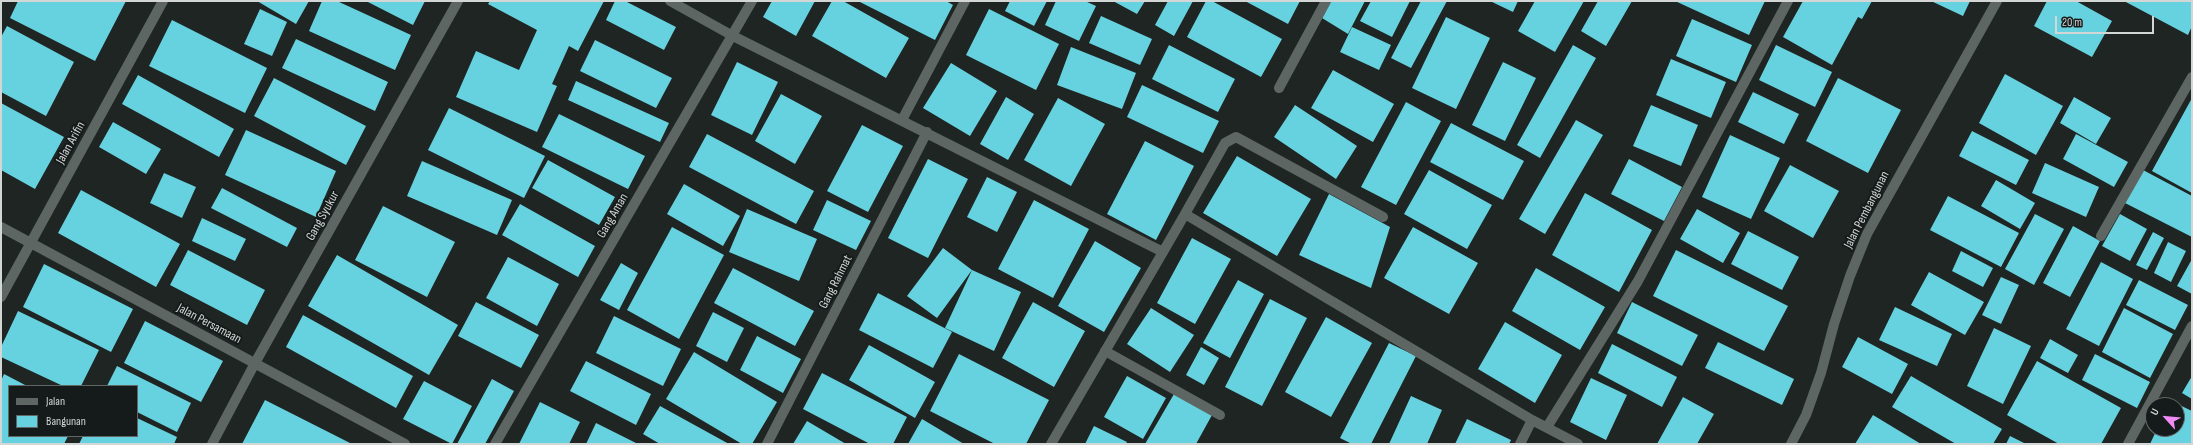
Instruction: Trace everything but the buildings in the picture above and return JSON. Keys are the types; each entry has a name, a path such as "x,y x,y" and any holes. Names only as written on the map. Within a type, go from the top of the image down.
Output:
{"street":[{"name":"Jalan Arifin","path":"1,298 163,1"},
{"name":"Gang Syukur","path":"212,444 255,363 458,1"},
{"path":"670,1 733,36 927,132 1163,252"},
{"name":"Gang Aman","path":"495,444 752,1"},
{"path":"902,120 965,1"},
{"path":"1279,88 1326,1"},
{"path":"1547,427 1638,281 1788,1"},
{"name":"Jalan Pembangunan","path":"1791,444 1806,416 1838,310 1867,234 1997,1"},
{"path":"2101,236 2192,77"},
{"name":"Gang Rahmat","path":"767,444 927,132"},
{"path":"1051,444 1225,143 1236,137 1382,217"},
{"path":"1185,214 1532,420 1578,444"},
{"name":"Jalan Persamaan","path":"1,227 405,444"},
{"path":"2128,444 2192,326"},
{"path":"1105,351 1220,415"},
{"path":"1520,444 1532,420"}]}
